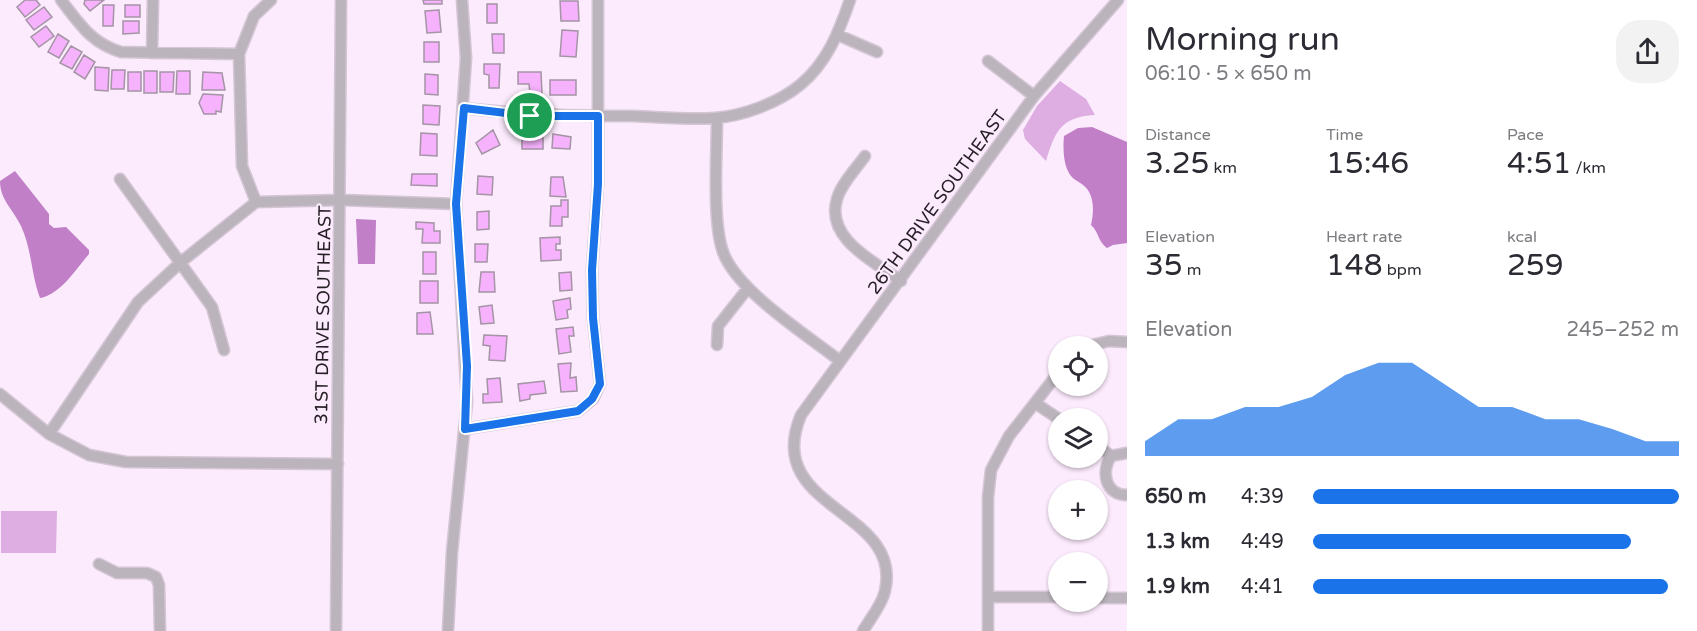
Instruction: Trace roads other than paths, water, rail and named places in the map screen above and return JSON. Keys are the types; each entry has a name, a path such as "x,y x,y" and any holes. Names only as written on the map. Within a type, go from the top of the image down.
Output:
{"street":[{"path":"61,0 88,34 103,47 122,52 239,54"},
{"path":"152,52 153,0"},
{"path":"256,202 242,166 239,54 246,30 254,16 271,0"},
{"name":"31ST DRIVE SOUTHEAST","path":"336,631 341,0"},
{"path":"448,631 452,552 465,429 467,366 456,204 466,58 462,0"},
{"path":"465,429 578,411 592,399 600,384 593,318 592,270 598,184 598,0"},
{"path":"464,108 530,116 717,118 754,109 792,91 820,65 838,35 850,0"},
{"name":"26TH DRIVE SOUTHEAST","path":"862,631 886,590 883,557 876,543 857,524 817,494 800,475 795,459 794,431 801,415 1035,96 1118,0"},
{"path":"838,35 877,52"},
{"path":"988,61 1035,96"},
{"path":"717,118 719,235 730,267 748,288 840,361"},
{"path":"865,156 837,198 835,214 838,228 848,243 901,281"},
{"path":"120,179 212,306 224,350"},
{"path":"49,434 138,303 181,262 256,202 340,200 456,204"},
{"path":"717,345 718,326 748,288"},
{"path":"1108,341 1127,342"},
{"path":"988,631 988,497 991,470 1009,436 1048,386"},
{"path":"0,394 49,434 89,455 126,462 338,464"},
{"path":"1035,403 1048,412"},
{"path":"1108,454 1111,456 1127,453"},
{"path":"1111,456 1106,468 1109,488 1114,492 1127,495"},
{"path":"99,564 117,573 147,573 156,577 159,585 160,631"},
{"path":"988,597 1048,597"},
{"path":"1108,598 1127,598"}]}
